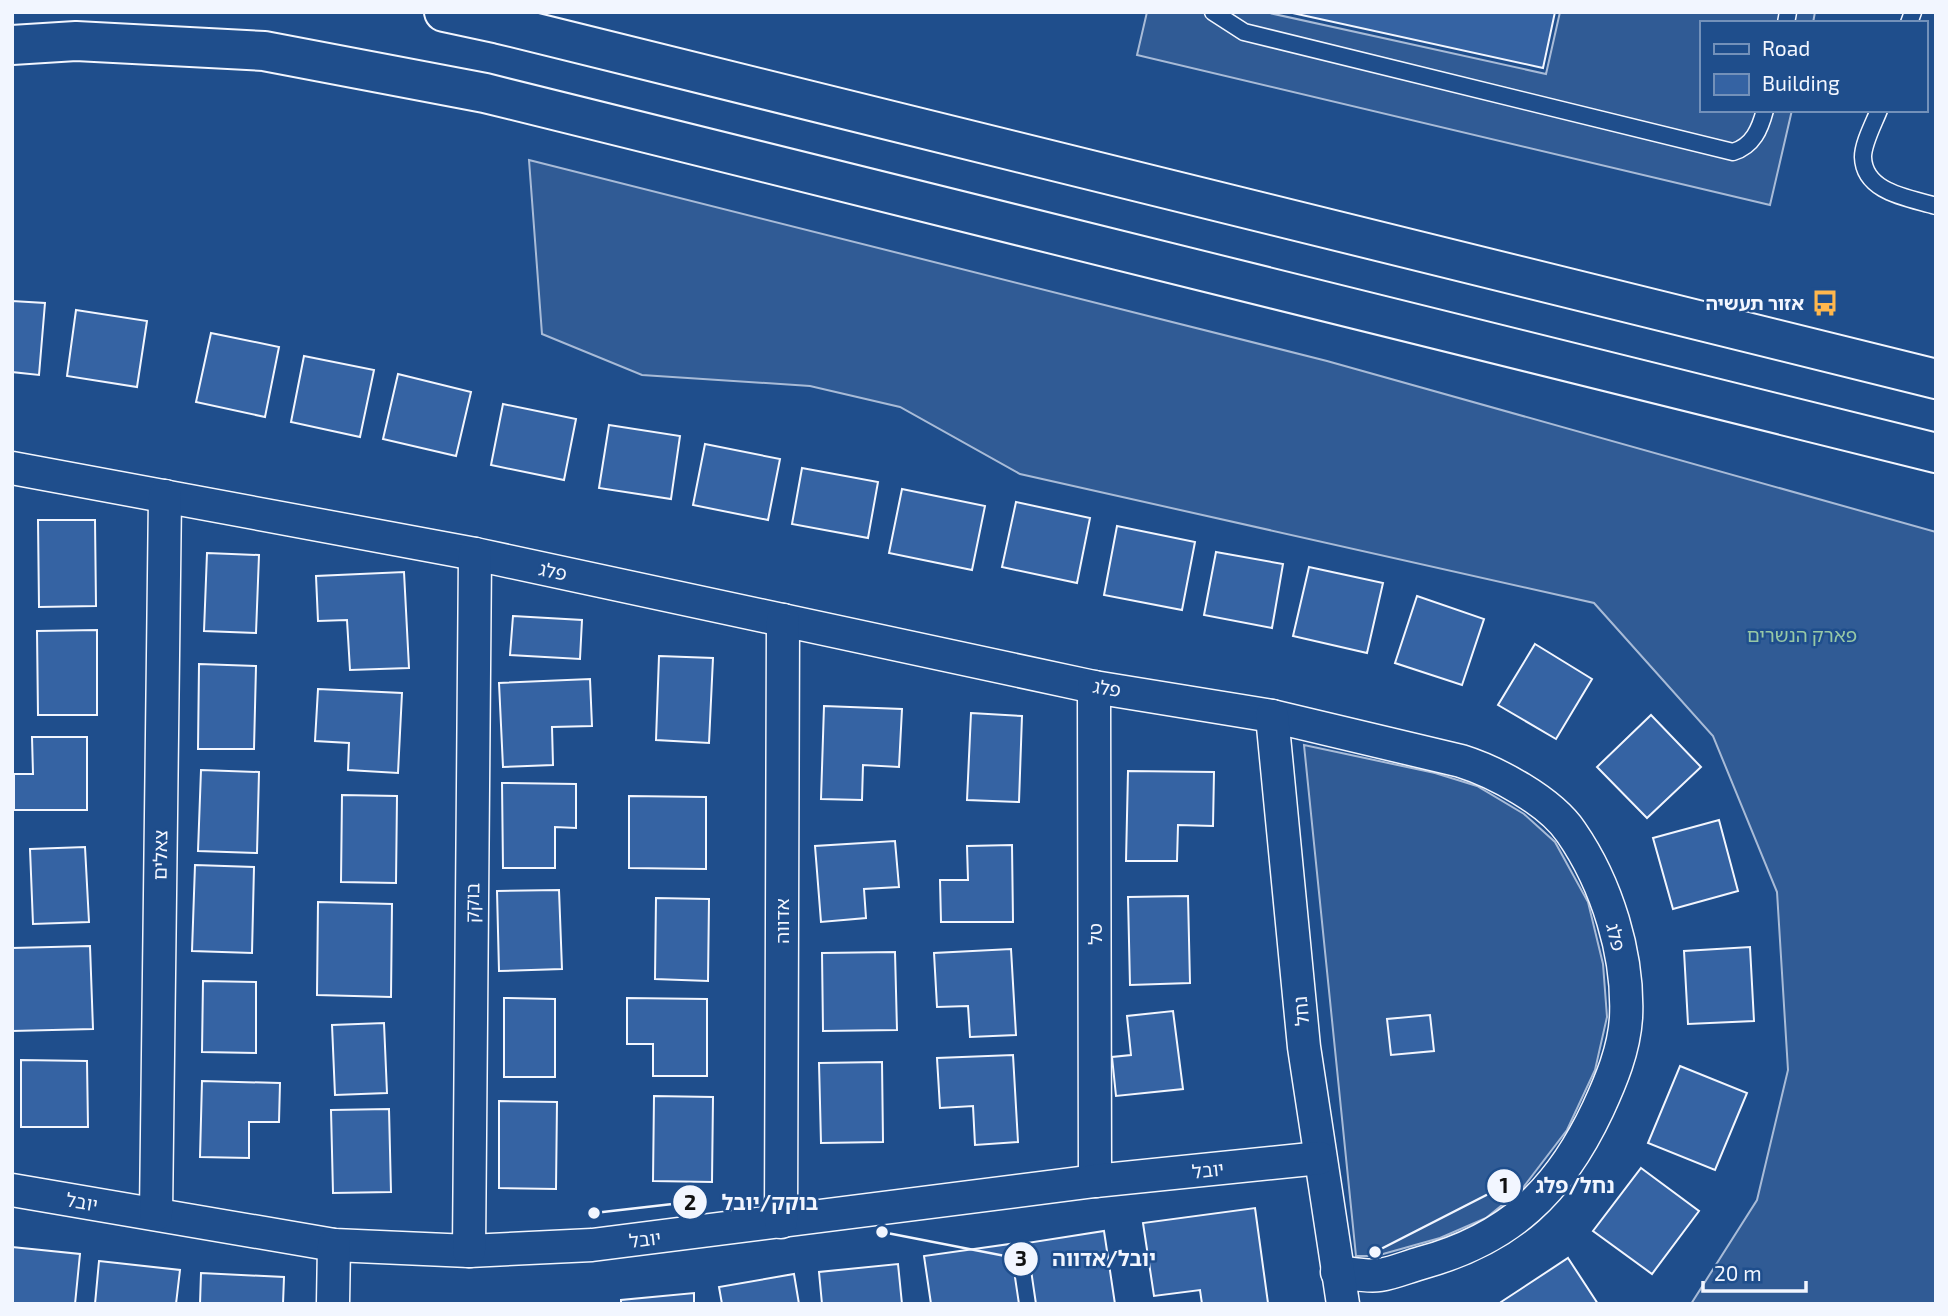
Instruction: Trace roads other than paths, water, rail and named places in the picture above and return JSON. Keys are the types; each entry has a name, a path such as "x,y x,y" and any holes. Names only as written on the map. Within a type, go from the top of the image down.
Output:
{"highway":[{"path":"444,12 500,23 1936,379"},
{"path":"12,45 76,41 180,44 264,51 485,93 1936,453"}],"street":[{"name":"פלג","path":"12,468 475,554 1094,687 1272,716 1461,761 1484,769 1535,799 1570,830 1605,895 1621,961 1626,1019 1614,1076 1584,1140 1536,1202 1497,1234 1447,1256 1378,1275 1337,1272"},
{"name":"צאלים","path":"156,1214 164,496"},
{"name":"בוקק","path":"469,1251 475,554"},
{"name":"אדווה","path":"781,1222 783,620"},
{"name":"טל","path":"1094,687 1095,1181"},
{"name":"נחל","path":"1272,716 1304,1047 1343,1304"},
{"name":"יובל","path":"12,1190 334,1245 469,1251 592,1245 1095,1181 1320,1158"},
{"path":"333,1304 334,1245"}],"lane":[{"path":"1213,12 1244,32 1734,152 1745,149 1752,140 1761,126 1764,112"},
{"path":"1878,112 1863,158 1871,178 1886,192 1936,206"}],"place":[{"name":"אזור תעשיה","path":"1825,303"},
{"name":"בוקק/יובל","path":"594,1213"},
{"name":"יובל/אדווה","path":"882,1232"},
{"name":"נחל/פלג","path":"1375,1252"}],"park label":[{"name":"פארק הנשרים","path":"1802,635"}]}
